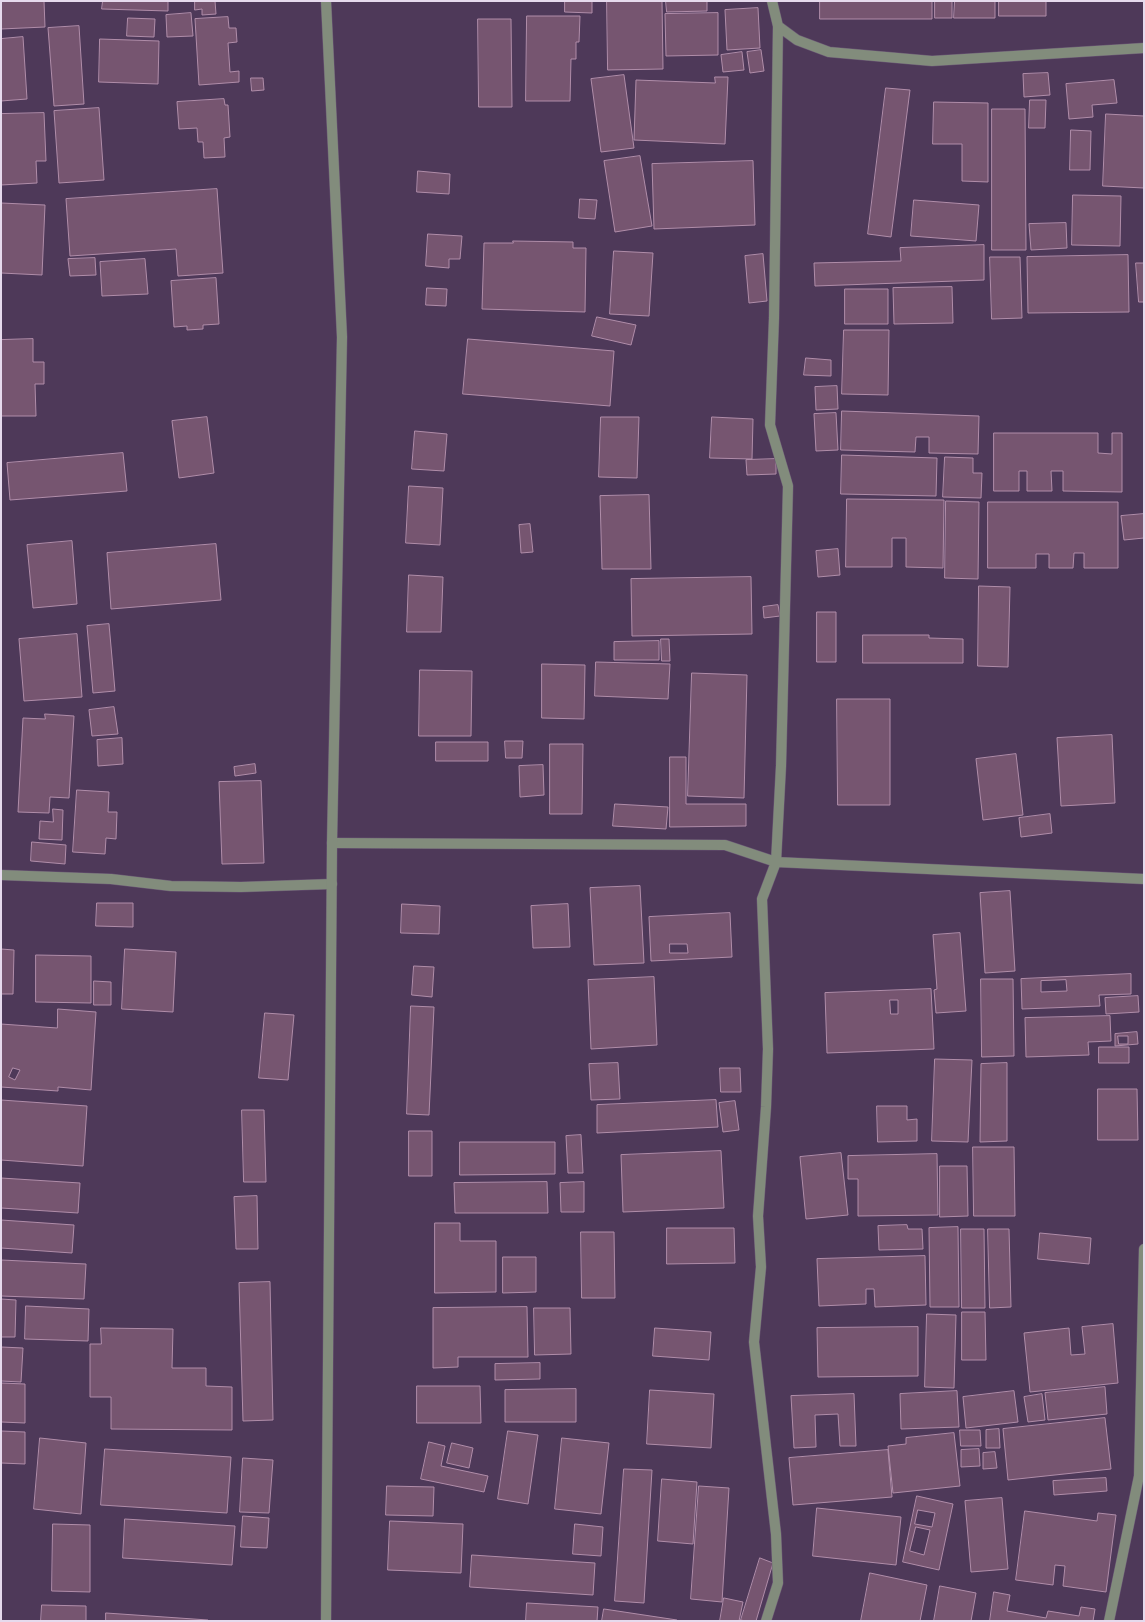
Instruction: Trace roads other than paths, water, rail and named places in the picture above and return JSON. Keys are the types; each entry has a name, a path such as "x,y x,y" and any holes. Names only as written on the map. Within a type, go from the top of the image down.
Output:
{"street":[{"path":"326,1 342,337 332,843 326,1621"},
{"path":"766,1621 778,1583 776,1534 754,1342 760,1267 758,1216 768,1049 762,899 776,862 781,766 788,486 770,425 774,318 778,26 772,1"},
{"path":"778,26 797,40 829,52 932,61 1144,48"},
{"path":"332,843 725,846 776,862 1144,879"},
{"path":"1,875 111,879 171,886 241,887 332,884"},
{"path":"1109,1621 1141,1476 1144,1249"}]}
